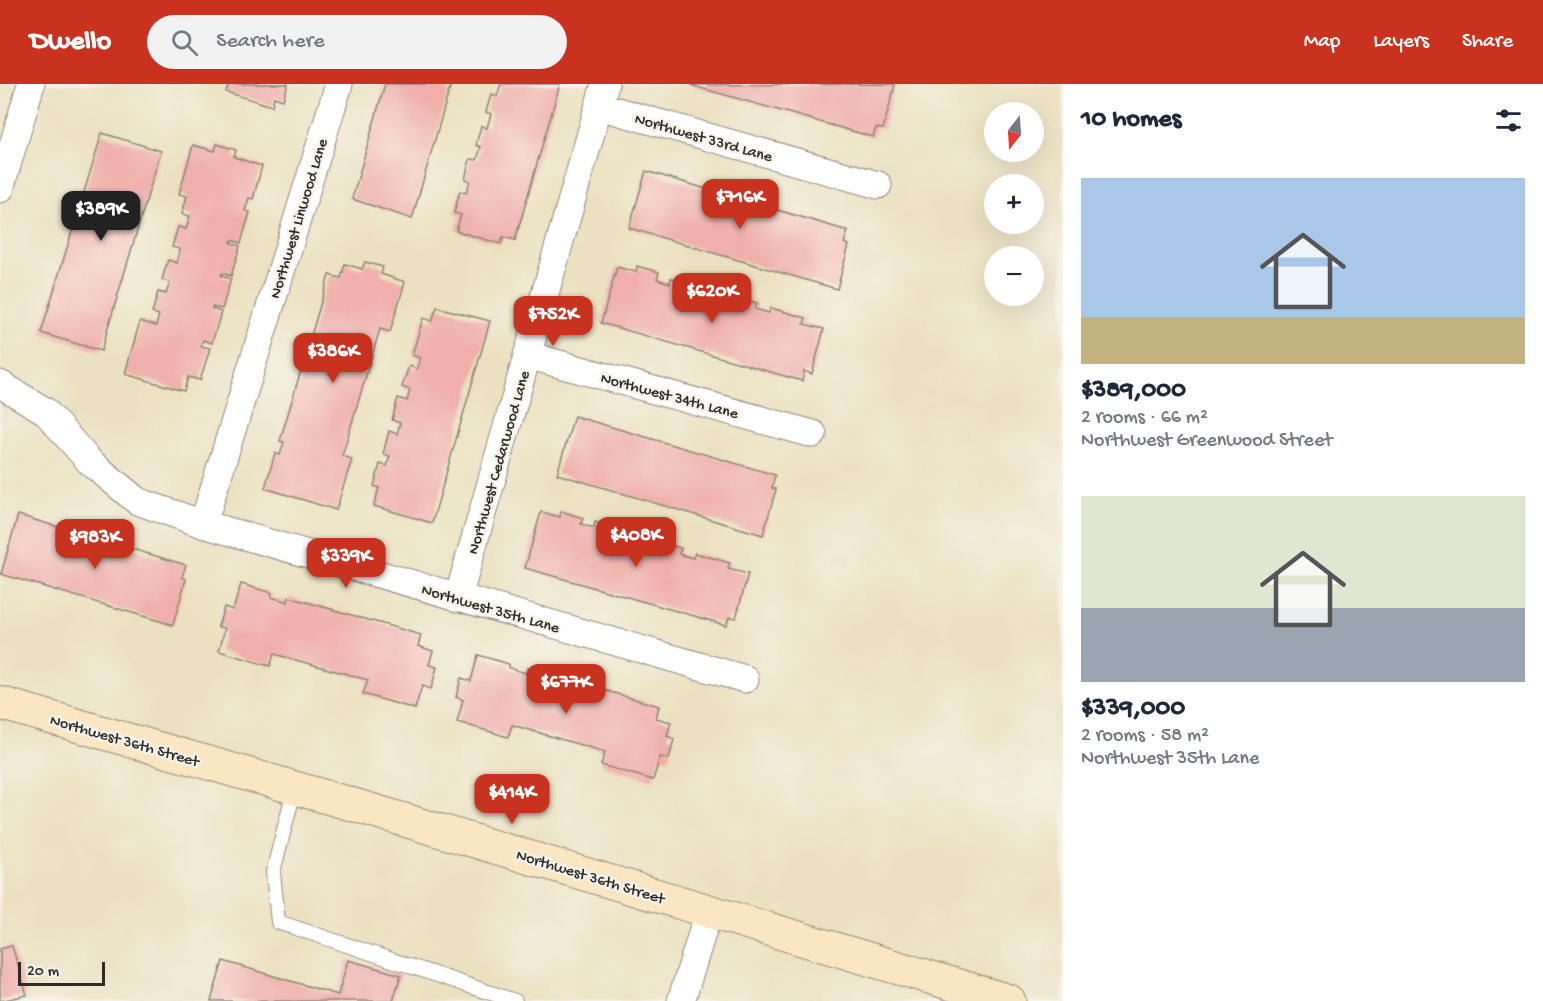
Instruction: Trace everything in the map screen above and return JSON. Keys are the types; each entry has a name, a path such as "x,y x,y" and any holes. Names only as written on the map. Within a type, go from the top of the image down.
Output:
{"main road":[{"name":"Northwest 36th Street","path":"0,703 295,787 1009,1001"}],"street":[{"path":"0,189 31,84"},
{"name":"Northwest Linwood Lane","path":"203,524 339,84"},
{"name":"Northwest 33rd Lane","path":"602,95 878,185"},
{"name":"Northwest Cedarwood Lane","path":"458,598 602,95"},
{"name":"Northwest 34th Lane","path":"527,355 813,434"},
{"name":"Northwest 35th Lane","path":"0,384 45,411 89,461 137,501 203,524 745,679"},
{"path":"681,1001 709,911"}],"lane":[{"path":"295,787 273,872 278,922 515,1001"}],"building":[{"path":"229,84 288,84 283,100 274,97 272,106 226,92"},
{"path":"385,84 451,84 412,219 352,199"},
{"path":"501,84 560,84 515,240 503,237 501,244 456,231 461,215 454,213 460,191 466,193 470,181 465,179 470,159 477,160 481,147 476,145 481,126 487,128 491,114 486,112 491,94 497,96"},
{"path":"690,85 895,85 883,129 876,128 873,137"},
{"path":"102,133 161,151 101,351 41,333"},
{"path":"217,144 236,150 234,157 262,166 253,199 249,198 245,211 250,212 241,243 232,240 231,243 240,246 231,276 222,273 221,276 231,279 222,309 212,307 221,312 212,343 203,340 201,346 210,348 200,380 188,377 184,391 125,374 140,321 156,326 159,315 152,313 158,292 166,294 170,282 162,280 168,260 177,263 180,249 172,247 178,227 186,229 190,216 182,214 187,196 179,194 193,145 215,151"},
{"path":"646,171 848,231 844,243 849,245 837,289 629,228"},
{"path":"365,262 383,267 381,274 405,282 390,332 380,329 342,456 352,459 336,510 265,488 275,453 280,455 284,442 280,441 329,275 341,278 345,264 362,269"},
{"path":"637,266 659,272 657,279 670,283 671,278 691,283 689,289 704,293 705,289 724,294 722,299 737,304 738,298 757,303 755,309 769,313 771,308 806,318 804,324 824,329 812,374 804,371 802,381 601,323 617,267 636,272"},
{"path":"437,307 490,321 432,523 374,506 379,488 374,486 380,464 387,466 390,456 383,454 389,431 397,434 400,423 392,420 398,398 407,401 410,390 402,387 409,366 417,369 420,358 412,355 423,318 432,321"},
{"path":"574,416 775,475 772,488 776,489 763,535 557,474"},
{"path":"561,511 583,518 581,524 594,528 595,522 615,528 613,534 628,538 629,533 648,538 646,545 661,549 662,543 681,548 679,554 693,558 695,553 730,563 728,569 748,574 736,618 729,617 726,625 525,568 541,512 560,517"},
{"path":"18,515 186,565 182,577 186,579 173,625 1,574"},
{"path":"241,584 272,593 271,597 288,602 289,597 421,635 418,646 433,651 429,665 437,667 431,689 422,686 415,709 363,694 368,680 274,654 270,666 219,651 225,628 218,627 224,607 233,610"},
{"path":"478,655 509,664 509,668 526,673 527,668 659,706 656,718 671,722 667,736 674,739 669,759 660,757 653,780 601,765 605,752 512,725 508,737 457,722 463,700 456,697 461,678 471,681"},
{"path":"12,946 27,995 0,1001 0,949"},
{"path":"348,960 401,975 393,1001 211,1001 223,961 338,995"}]}
